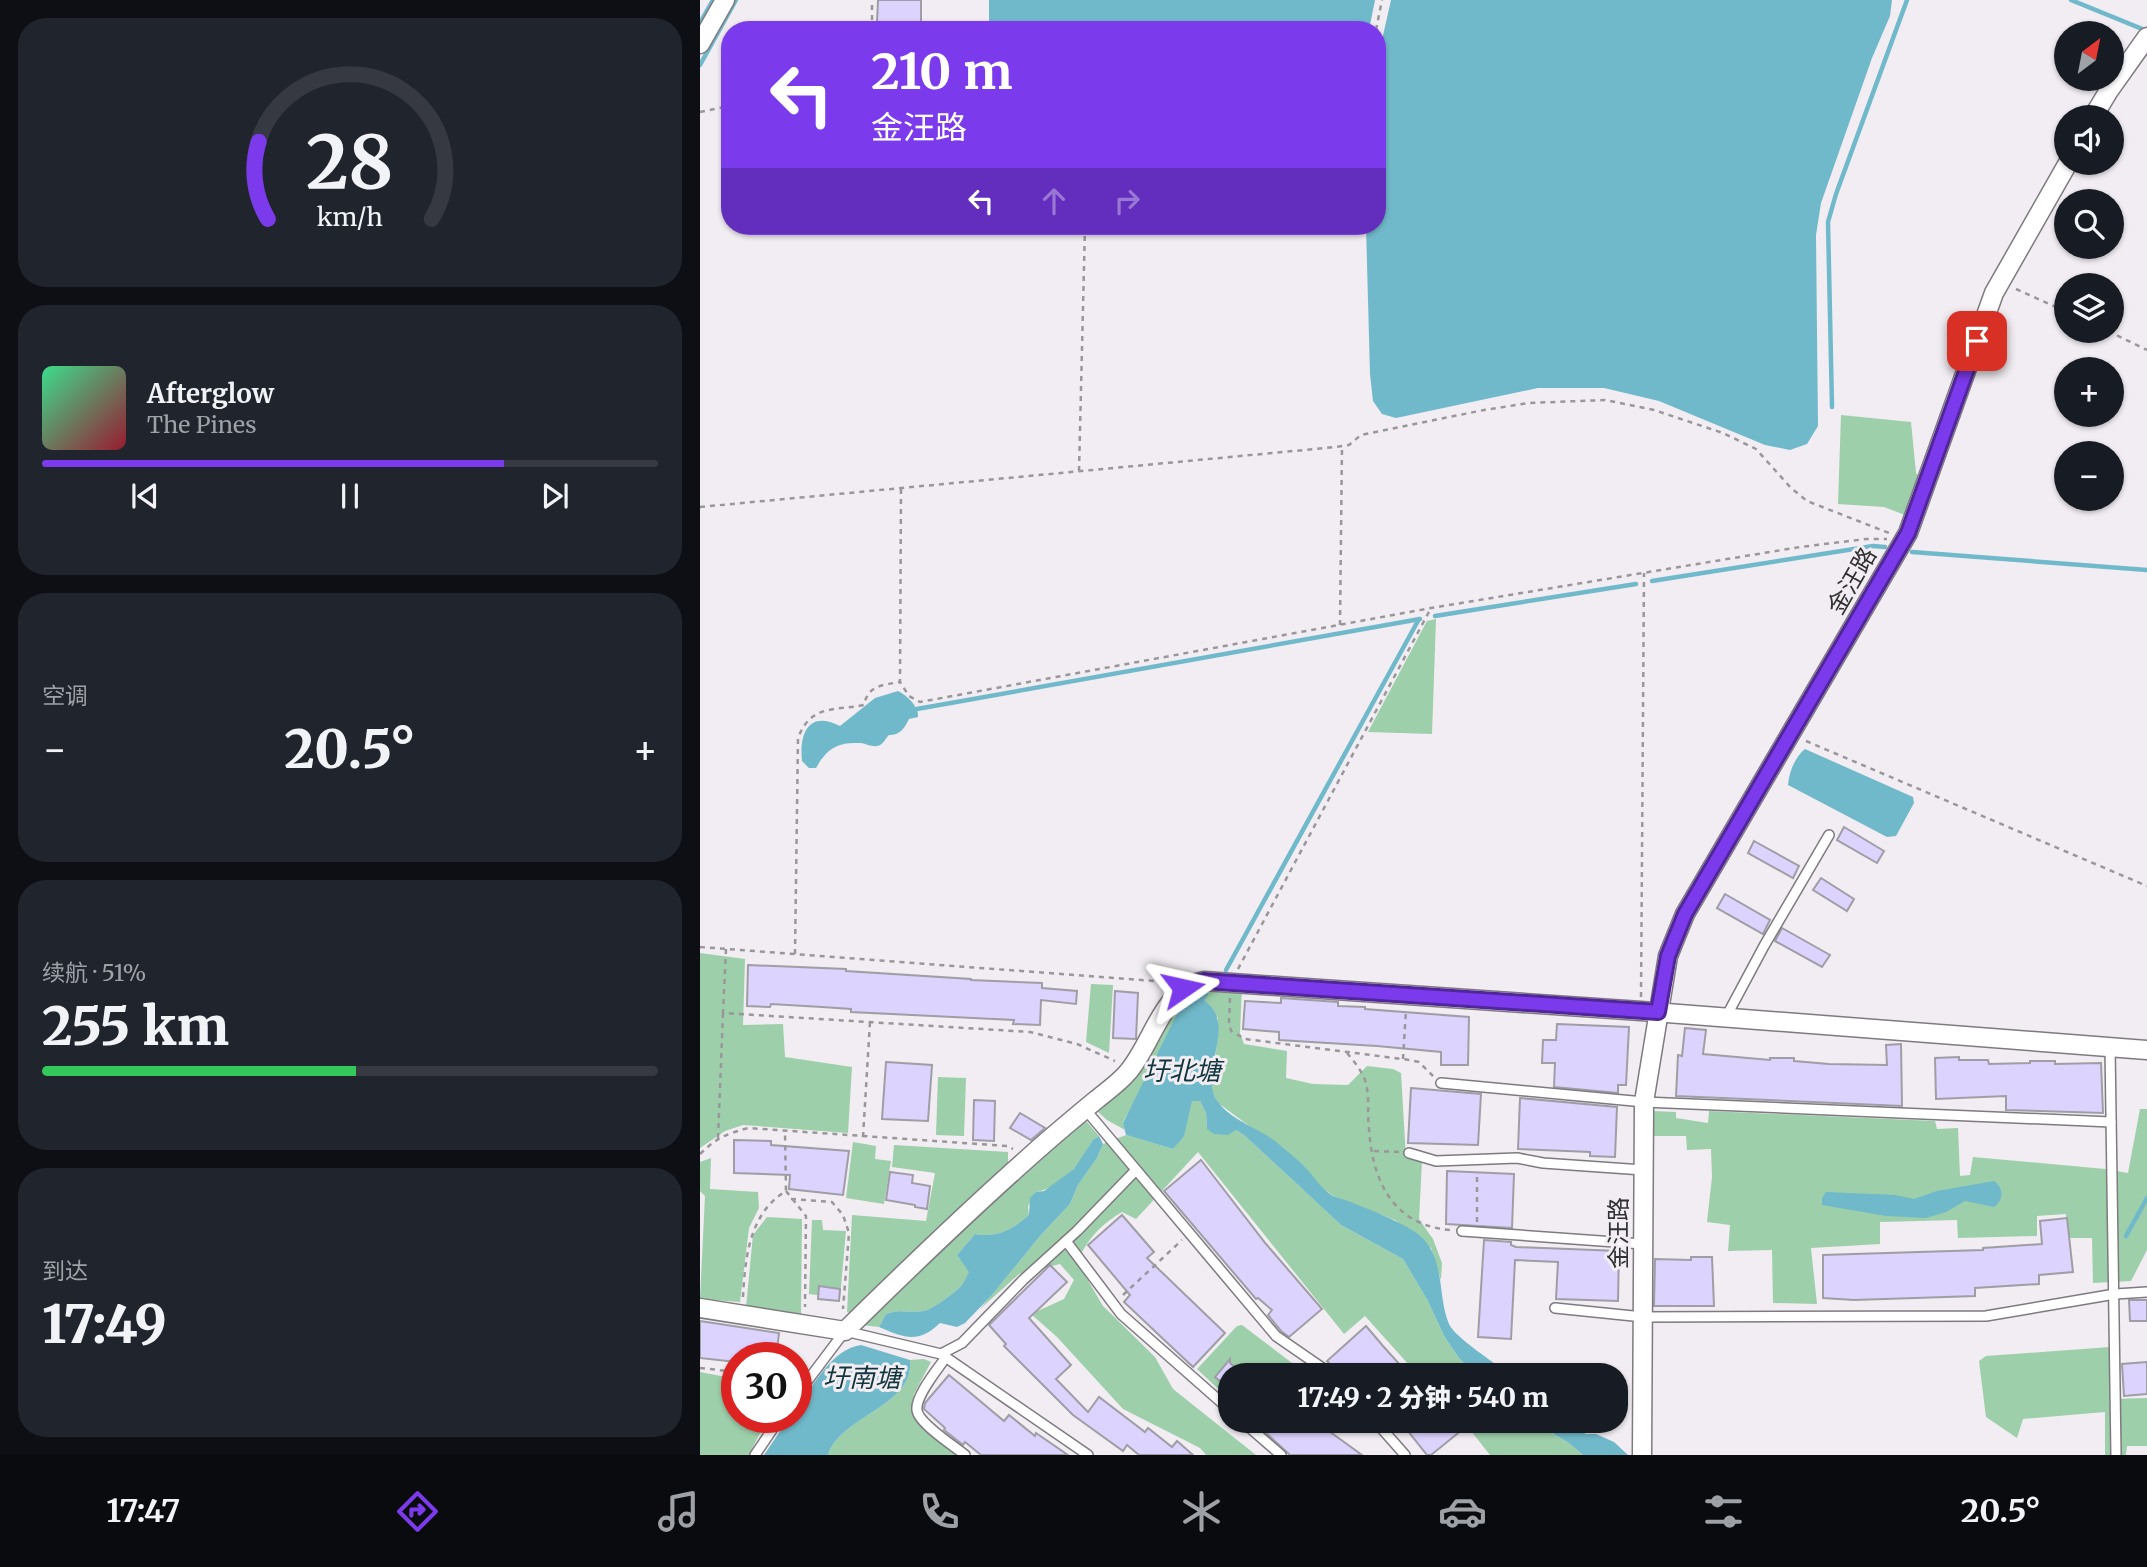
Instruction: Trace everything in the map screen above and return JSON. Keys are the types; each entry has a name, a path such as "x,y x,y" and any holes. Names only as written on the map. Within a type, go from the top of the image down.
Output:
{"street":[{"path":"700,44 725,0"},
{"path":"2100,105 2147,37"},
{"name":"金汪路","path":"1642,1455 1644,1102 1650,1011 1668,956 1685,914 1905,539 1994,293 2061,175"},
{"path":"700,1308 843,1330 1029,1157 1128,1073 1168,1006 1190,984 1204,981 1650,1011 2147,1050"}],"lane":[{"path":"1726,1017 1829,835"},
{"path":"2110,1047 2116,1455"},
{"path":"1441,1083 1644,1102 2111,1122"},
{"path":"1085,1109 1276,1336 1315,1363"},
{"path":"1409,1153 1436,1161 1517,1158 1543,1163 1643,1170"},
{"path":"965,1455 927,1425 916,1409 919,1398 943,1355 962,1343 1136,1170"},
{"path":"1462,1231 1643,1244"},
{"path":"1066,1241 1115,1307 1218,1399"},
{"path":"1555,1308 1643,1317 1986,1316 2115,1294 2147,1292"},
{"path":"812,1373 843,1330 943,1355 1088,1455"},
{"path":"755,1455 770,1433"},
{"path":"1256,1433 1281,1455"},
{"path":"1386,1433 1405,1455"}],"path":[{"path":"872,0 872,21"},
{"path":"1378,21 1382,0"},
{"path":"700,112 721,108"},
{"path":"1079,471 1085,235"},
{"path":"2000,282 2054,306"},
{"path":"2124,338 2147,349"},
{"path":"700,507 1342,446 1349,445 1361,435 1483,410 1529,403 1605,400 1654,410 1723,433 1756,449 1791,488 1807,501 1905,539"},
{"path":"1340,625 1342,446"},
{"path":"901,488 900,682 909,696 920,702 1431,608 1800,547 1866,539 1905,539"},
{"path":"1644,573 1650,1011"},
{"path":"1431,608 1230,983 1229,1022 1231,1031 1255,1042 1419,1062 1441,1083"},
{"path":"795,954 797,738 802,726 817,712 864,705 866,695 876,686 900,682"},
{"path":"1790,734 2147,886"},
{"path":"700,947 1190,984"},
{"path":"718,1139 726,949"},
{"path":"1403,1059 1407,995"},
{"path":"723,1013 1030,1032 1077,1044 1117,1062 1128,1073"},
{"path":"863,1137 870,1022"},
{"path":"1347,1053 1364,1077 1368,1090 1368,1130 1385,1191 1402,1213 1412,1220 1434,1229 1462,1231"},
{"path":"700,1154 718,1139 748,1128 1007,1146 1029,1157"},
{"path":"785,1131 786,1191 806,1216 804,1324"},
{"path":"1373,1151 1409,1153"},
{"path":"1476,1232 1478,1158"},
{"path":"742,1315 751,1234 767,1208 777,1196 786,1191"},
{"path":"792,1199 831,1202 843,1215 849,1233 843,1330"},
{"path":"1115,1307 1130,1288 1189,1233"},
{"path":"700,1368 721,1370"}],"green space":[{"path":"1841,415 1911,422 1916,473 1920,478 1905,515 1884,507 1838,504"},
{"path":"1436,619 1432,734 1368,732 1427,621"},
{"path":"700,953 745,959 743,1025 783,1024 785,1057 852,1067 848,1133 743,1125 725,1131 700,1148"},
{"path":"1091,984 1113,985 1109,1053 1086,1042"},
{"path":"1199,986 1242,987 1240,1033 1244,1044 1287,1051 1286,1078 1313,1084 1348,1085 1367,1066 1393,1069 1401,1073 1406,1158 1422,1161 1419,1219 1433,1239 1442,1263 1441,1280 1431,1248 1395,1220 1335,1197 1321,1187 1304,1166 1218,1103 1211,1089 1218,1017 1155,1057 1123,1122 1125,1130 1097,1111 1177,1003"},
{"path":"938,1077 966,1078 964,1136 936,1135"},
{"path":"1192,1101 1200,1101 1206,1113 1207,1129 1236,1130 1244,1135 1341,1225 1403,1259 1428,1301 1444,1336 1464,1363 1407,1363 1365,1316 1344,1334 1198,1152 1136,1219 1122,1212 1101,1227 1077,1262 1103,1306 1155,1357 1173,1389 1218,1425 1218,1433 1228,1433 1256,1455 1206,1455 1200,1448 1123,1409 1057,1337 1031,1314 1064,1299 1074,1280 1060,1264 1019,1274 980,1309 1070,1204 1078,1185 1097,1158 1103,1144 1126,1135 1173,1149"},
{"path":"2140,1109 2147,1109 2147,1250 2131,1281 2093,1283 2092,1238 2066,1238 2066,1214 2037,1216 2037,1236 1958,1238 1957,1220 1880,1222 1880,1244 1811,1248 1817,1304 1773,1303 1772,1250 1728,1251 1730,1225 1707,1222 1712,1177 1711,1149 1687,1150 1686,1136 1652,1136 1652,1111 1676,1112 1676,1118 1708,1123 1709,1111 1935,1121 1937,1129 1958,1128 1960,1176 1970,1175 1973,1157 2128,1173"},
{"path":"1087,1122 1099,1136 1091,1143 1074,1169 1062,1180 1036,1192 1028,1206 1029,1215 1023,1220 998,1233 975,1234 957,1255 970,1272 958,1289 927,1310 886,1314 879,1327 862,1325 943,1242 1080,1123"},
{"path":"853,1142 876,1146 875,1159 891,1161 884,1204 846,1198"},
{"path":"894,1145 1008,1152 1008,1169 856,1315 847,1312 852,1215 926,1221 935,1173 892,1167"},
{"path":"711,1158 710,1189 758,1192 759,1208 749,1228 740,1302 700,1299 705,1196 700,1191 700,1162"},
{"path":"767,1217 802,1219 801,1314 746,1307 753,1235"},
{"path":"812,1220 822,1220 823,1230 846,1231 840,1298 809,1294"},
{"path":"1242,1325 1292,1363 1218,1363 1218,1389 1197,1369 1237,1326"},
{"path":"2110,1347 2112,1399 2147,1398 2147,1446 2127,1446 2126,1455 2105,1455 2105,1412 2023,1419 2017,1438 1986,1417 1979,1361 1986,1356"},
{"path":"924,1359 931,1362 914,1394 912,1411 924,1427 955,1455 828,1455 835,1442 847,1430 901,1389 908,1376 910,1360"},
{"path":"700,1372 721,1376 721,1433 761,1433 749,1455 700,1455"},
{"path":"1473,1433 1551,1433 1583,1455 1490,1455"}],"water":[{"path":"989,0 1375,0 1371,21 989,21"},
{"path":"1391,0 1892,0 1890,16 1872,58 1821,203 1816,235 1818,426 1807,444 1790,450 1765,445 1659,401 1604,388 1538,388 1396,418 1382,414 1373,401 1370,374 1366,235 1386,235 1386,22"},
{"path":"898,691 912,702 918,717 909,719 899,733 889,735 877,746 861,743 840,745 829,751 816,768 809,768 802,761 802,741 808,727 821,721 840,726 875,698"},
{"path":"1805,749 1913,797 1914,803 1896,836 1887,837 1788,785 1793,765"},
{"name":"圩北塘","path":"1202,999 1213,1009 1218,1021 1212,1077 1213,1090 1223,1108 1275,1141 1300,1162 1328,1193 1385,1216 1419,1235 1428,1244 1437,1265 1449,1324 1468,1344 1494,1363 1464,1363 1444,1336 1428,1301 1403,1259 1341,1225 1244,1135 1236,1130 1228,1135 1214,1134 1207,1129 1206,1113 1200,1101 1192,1101 1184,1136 1173,1149 1126,1135 1123,1123 1180,1008 1188,1001"},
{"name":"圩北塘","path":"1099,1136 1103,1144 1097,1158 1078,1185 1070,1204 965,1323 957,1327 940,1323 925,1334 911,1337 879,1327 886,1314 927,1310 958,1289 969,1272 957,1255 975,1234 998,1233 1023,1220 1029,1215 1030,1198 1074,1169 1093,1140"},
{"path":"1994,1181 2002,1194 1994,1207 1965,1201 1946,1212 1926,1218 1886,1216 1822,1205 1826,1192 1895,1195 1914,1199 1937,1191"},
{"name":"圩南塘","path":"861,1345 910,1360 908,1376 901,1389 847,1430 835,1442 828,1455 764,1455 779,1433 812,1433 812,1386 832,1361 850,1348"},
{"path":"1552,1433 1596,1434 1614,1442 1628,1455 1583,1455"}],"building":[{"path":"878,0 921,0 921,21 877,21"},
{"path":"1844,827 1884,851 1877,863 1837,840"},
{"path":"1754,841 1799,866 1793,878 1748,853"},
{"path":"1821,878 1854,899 1847,911 1813,890"},
{"path":"1725,894 1770,920 1763,934 1717,908"},
{"path":"1782,928 1830,955 1822,967 1775,941"},
{"path":"748,965 1042,983 1042,988 1077,991 1076,1004 1041,1000 1040,1025 1013,1024 1014,1020 851,1012 851,1009 822,1007 771,1004 770,1007 747,1006"},
{"path":"1115,991 1138,993 1136,1039 1113,1038"},
{"path":"1281,998 1338,1002 1338,1006 1365,1009 1469,1017 1468,1065 1441,1065 1441,1052 1279,1040 1279,1032 1243,1029 1245,1001 1281,1003"},
{"path":"1557,1024 1629,1027 1626,1085 1618,1085 1618,1093 1554,1087 1555,1063 1542,1063 1543,1040 1556,1040"},
{"path":"1685,1028 1706,1030 1703,1054 1770,1060 1794,1058 1794,1061 1829,1064 1887,1065 1886,1045 1901,1044 1902,1106 1676,1096 1678,1055 1682,1056"},
{"path":"1959,1057 1959,1060 1988,1060 1989,1064 2030,1061 2055,1061 2055,1064 2101,1063 2103,1113 2006,1110 2006,1096 1936,1099 1935,1058"},
{"path":"886,1062 932,1065 928,1121 882,1119"},
{"path":"1411,1088 1481,1094 1478,1145 1408,1143"},
{"path":"1520,1098 1617,1107 1615,1157 1590,1156 1590,1152 1518,1149"},
{"path":"974,1100 995,1101 994,1141 973,1140"},
{"path":"1020,1113 1045,1128 1031,1140 1010,1128"},
{"path":"734,1140 771,1141 771,1145 849,1151 843,1195 789,1189 790,1175 734,1173"},
{"path":"1201,1160 1266,1244 1322,1309 1289,1337 1268,1315 1272,1310 1256,1299 1164,1191"},
{"path":"1447,1171 1514,1174 1512,1228 1446,1224"},
{"path":"890,1172 913,1175 912,1183 930,1186 927,1209 886,1200"},
{"path":"1122,1215 1154,1252 1147,1258 1225,1333 1193,1367 1124,1302 1130,1295 1088,1245"},
{"path":"2067,1218 2073,1272 2039,1275 2039,1284 1975,1288 1975,1296 1854,1300 1823,1298 1823,1255 1983,1250 2042,1244 2040,1221"},
{"path":"1484,1240 1511,1242 1511,1245 1516,1247 1619,1251 1618,1301 1556,1299 1558,1262 1515,1260 1511,1339 1478,1337"},
{"path":"1691,1257 1712,1257 1714,1306 1654,1306 1655,1259 1691,1260"},
{"path":"1050,1265 1067,1282 1029,1318 1071,1365 1056,1379 1088,1412 1099,1397 1145,1432 1148,1428 1172,1447 1177,1441 1193,1455 1139,1455 1127,1445 1123,1451 1073,1415 1004,1346 1006,1344 989,1325"},
{"path":"819,1286 840,1289 839,1301 818,1299"},
{"path":"2129,1300 2147,1300 2147,1321 2130,1321"},
{"path":"700,1321 779,1333 778,1342 721,1342 721,1360 700,1358"},
{"path":"1366,1326 1399,1363 1329,1363 1327,1361"},
{"path":"2147,1362 2147,1394 2124,1396 2122,1364"},
{"path":"949,1375 1004,1421 1009,1415 1035,1436 1036,1433 1068,1455 981,1455 965,1442 963,1445 924,1409 925,1403"},
{"path":"1266,1433 1332,1433 1362,1455 1290,1455"},
{"path":"1410,1433 1458,1433 1431,1455 1427,1455"}],"waterway":[{"path":"700,23 713,0"},
{"path":"724,21 736,0"},
{"path":"1832,407 1828,222 1907,0"},
{"path":"2071,0 2147,31"},
{"path":"700,65 721,27"},
{"path":"1652,581 1873,546 1885,547"},
{"path":"1912,552 2147,570"},
{"path":"1435,616 1636,584"},
{"path":"1226,970 1419,619"},
{"path":"917,709 1420,619"},
{"path":"1202,999 1206,994"},
{"path":"2126,1236 2147,1198"}],"route":[{"path":"1183,988 1204,981 1658,1012 1668,956 1685,914 1908,533 1977,341"}]}
